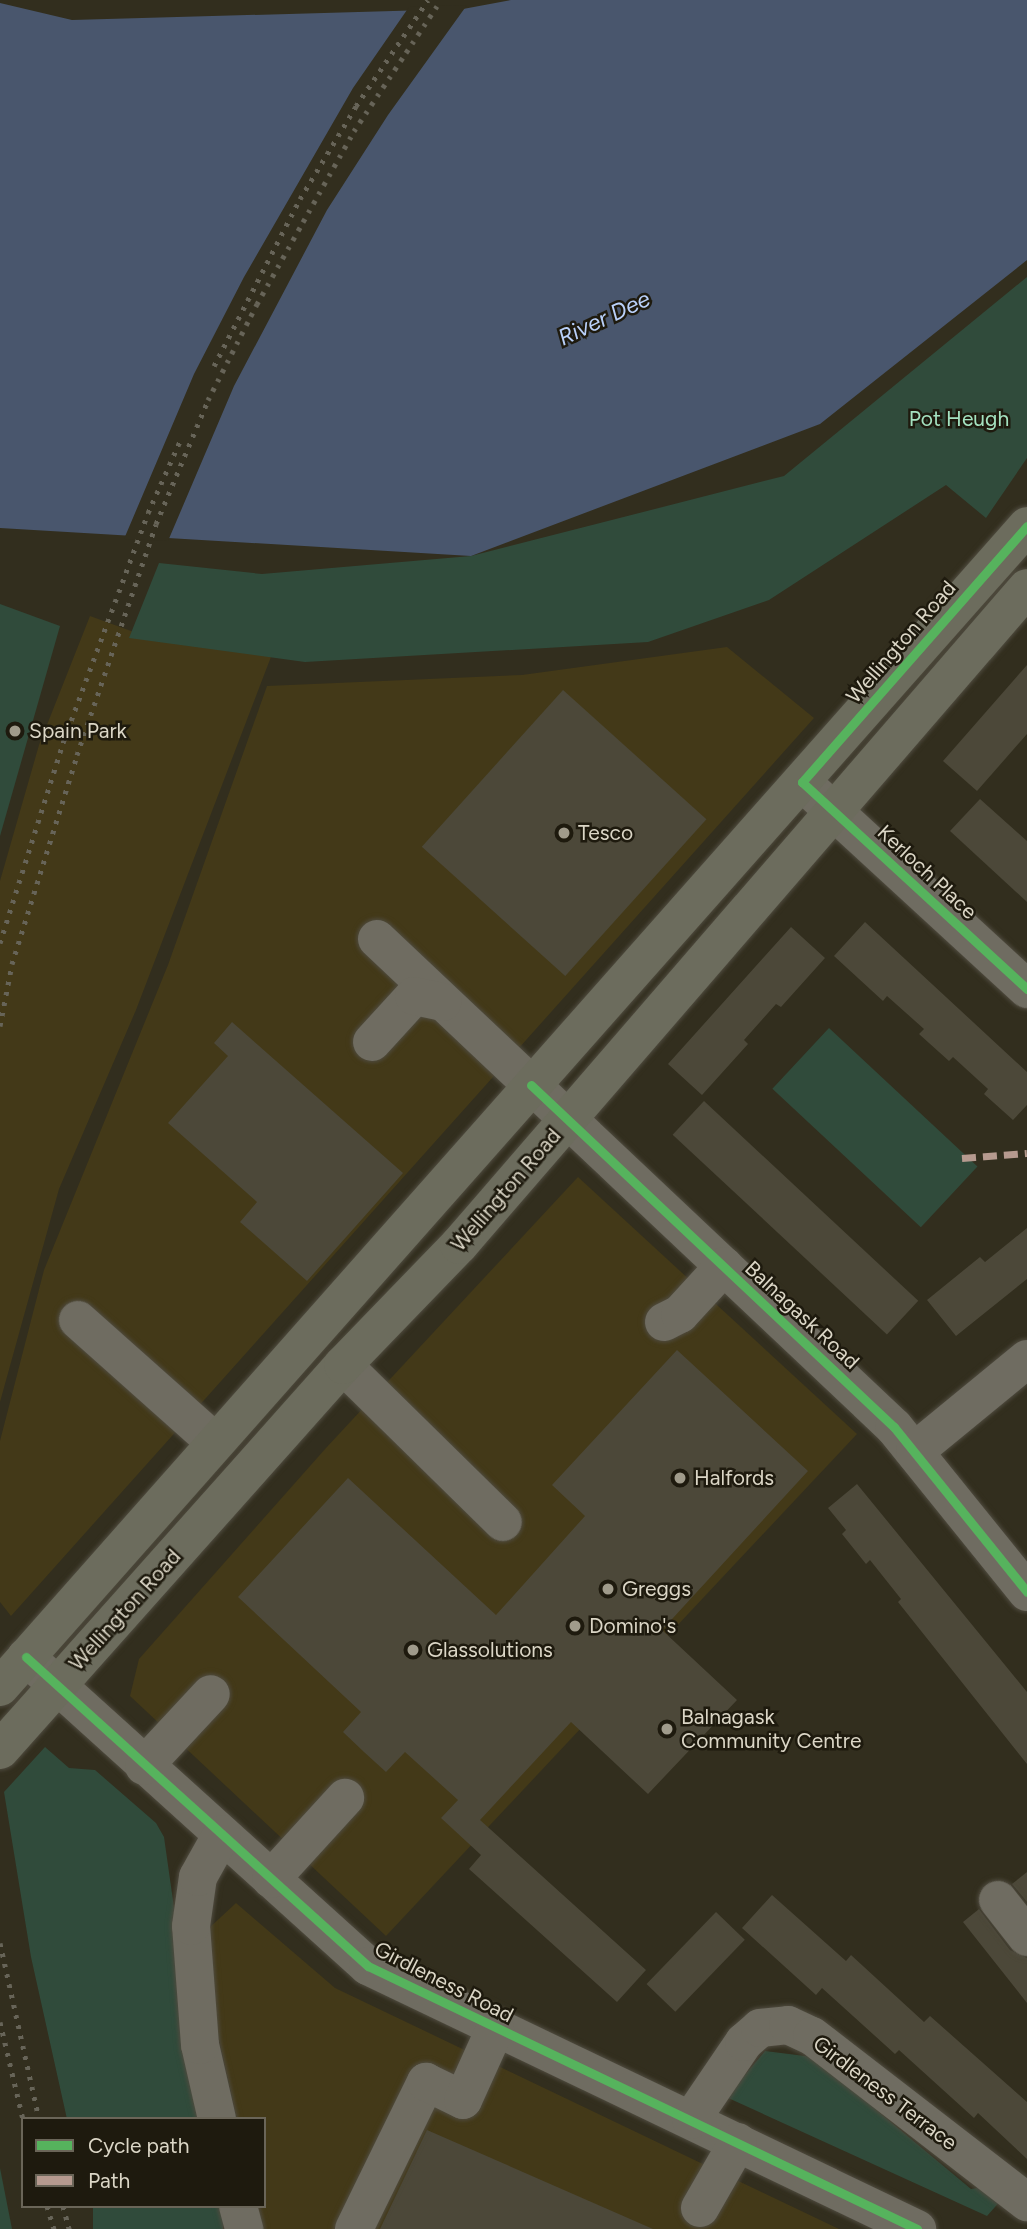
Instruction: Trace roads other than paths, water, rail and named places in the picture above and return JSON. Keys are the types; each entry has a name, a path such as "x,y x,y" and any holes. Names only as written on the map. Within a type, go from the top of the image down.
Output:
{"main road":[{"name":"Wellington Road","path":"0,1687 214,1441 1027,526"},
{"name":"Wellington Road","path":"0,1750 343,1365 459,1245 833,809 1027,588"}],"street":[{"name":"Kerloch Place","path":"802,782 1027,989"},
{"name":"Balnagask Road","path":"377,939 566,1121 724,1266 915,1451 1027,1592"},
{"path":"372,1042 414,996 442,1002"},
{"path":"664,1322 680,1314 724,1266"},
{"path":"78,1320 214,1441"},
{"path":"915,1451 1027,1359"},
{"path":"343,1365 503,1522"},
{"name":"Girdleness Road","path":"26,1657 51,1694 144,1766 368,1966 917,2229"},
{"path":"144,1766 211,1694"},
{"path":"271,1879 345,1798"},
{"path":"217,2117 200,2045 191,1926 198,1877 222,1834"},
{"path":"998,1900 1027,1937"},
{"name":"Girdleness Terrace","path":"691,2120 744,2042 760,2028 788,2025 813,2036 1027,2202"},
{"path":"354,2229 426,2082 463,2100 495,2029"},
{"path":"700,2208 738,2142"},
{"path":"239,2208 244,2229"},
{"path":"1018,2229 1027,2220"}],"water":[{"name":"River Dee","path":"511,0 1027,0 1027,260 820,424 471,556 0,528 0,3 72,20 463,9"}],"railway":[{"path":"214,366 300,199 356,106 428,0"},
{"path":"0,1026 12,964 77,755 156,524 208,400 257,304 354,131 441,0"},
{"path":"0,943 64,740 148,513 181,439"},
{"path":"0,1943 39,2117"},
{"path":"0,2022 23,2117"},
{"path":"48,2208 54,2229"},
{"path":"64,2208 69,2229"}],"place":[{"name":"Spain Park","path":"15,731"},
{"name":"Tesco","path":"564,833"},
{"name":"Halfords","path":"680,1478"},
{"name":"Greggs","path":"608,1589"},
{"name":"Domino's","path":"575,1626"},
{"name":"Glassolutions","path":"413,1650"},
{"name":"Balnagask Community Centre","path":"667,1729"}],"park label":[{"name":"Pot Heugh","path":"959,419"}]}
